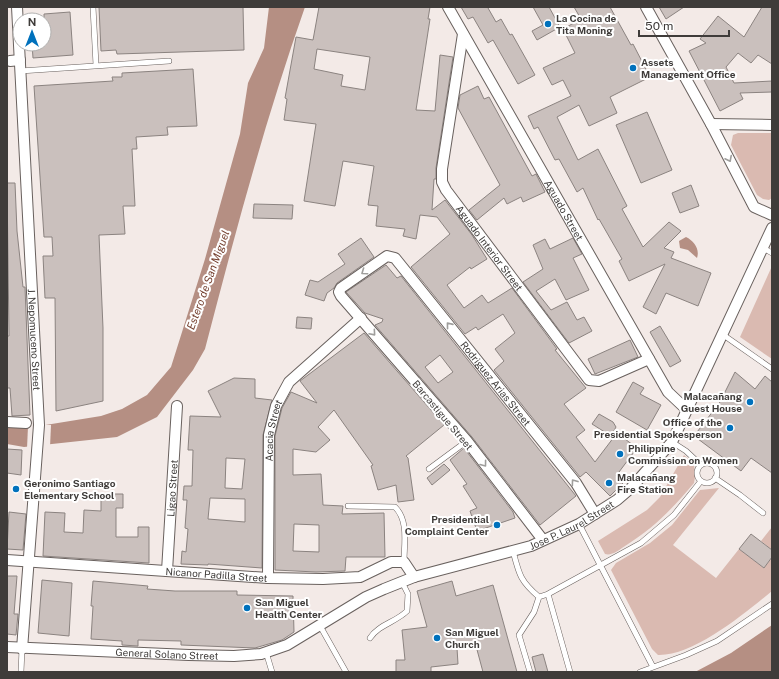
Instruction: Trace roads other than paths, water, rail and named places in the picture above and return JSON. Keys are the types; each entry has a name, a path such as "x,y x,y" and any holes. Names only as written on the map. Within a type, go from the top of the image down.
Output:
{"street":[{"name":"J. Nepomuceno Street","path":"17,7 15,61 20,71 40,425 22,649"},
{"name":"Aguado Street","path":"448,7 462,34 668,392 686,409"},
{"path":"646,7 711,124 754,207 772,215"},
{"name":"Aguado Interior Street","path":"462,34 442,169 442,182 446,190 589,380 599,381 649,359"},
{"path":"711,124 772,125"},
{"name":"Jose P. Laurel Street","path":"319,624 366,597 414,577 513,551 543,540 579,524 631,488 672,442 686,409 772,228"},
{"name":"Rodriguez Arias Street","path":"340,292 341,288 387,256 396,258 576,483 595,514"},
{"name":"Barcastigue Street","path":"340,292 467,442 543,540"},
{"name":"Acacia Street","path":"268,578 269,435 276,406 289,382 361,318"},
{"name":"Ligao Street","path":"167,571 177,406"},
{"path":"7,422 26,423"},
{"name":"Nicanor Padilla Street","path":"7,560 268,578 323,579 360,577 391,562 404,562"},
{"path":"404,562 414,577"},
{"name":"General Solano Street","path":"7,648 234,656 266,652 286,645 319,624"}],"lane":[{"path":"93,7 96,65"},
{"path":"20,71 169,61"},
{"path":"763,248 772,253"},
{"path":"722,334 772,369"},
{"path":"430,469 467,442"},
{"path":"672,442 686,451 701,466"},
{"path":"708,464 714,466 717,472 715,478 707,483 701,481 697,471 701,466 708,464"},
{"path":"715,478 763,513"},
{"path":"539,597 548,594 641,543 674,515 701,481"},
{"path":"348,506 395,507 401,513 405,528 404,562"},
{"path":"579,524 602,565 653,667"},
{"path":"513,551 520,574 526,586 539,597"},
{"path":"370,638 373,633 400,618 407,611 409,599 402,582"},
{"path":"548,594 570,672"},
{"path":"530,672 519,636 534,612 539,597"},
{"path":"640,672 717,641 772,604"},
{"path":"319,624 346,672"},
{"name":"J. Nepomuceno Street","path":"21,672 22,649"},
{"path":"266,652 272,672"}],"water":[{"name":"Estero de San Miguel","path":"269,7 305,7 290,49 239,220 205,349 193,370 157,417 117,437 24,447 7,444 7,425 27,428 101,416 122,409 147,395 171,367 205,259 240,134 248,83 264,48"},
{"path":"686,237 696,246 698,251 697,258 688,250 680,248 679,241"},
{"path":"772,625 772,672 695,672 731,653"}],"place":[{"name":"La Cocina de Tita Moning","path":"548,24"},
{"name":"Assets Management Office","path":"633,68"},
{"name":"Malacañang Guest House","path":"750,402"},
{"name":"Office of the Presidential Spokesperson","path":"730,428"},
{"name":"Philippine Commission on Women","path":"620,454"},
{"name":"Malacañang Fire Station","path":"609,483"},
{"name":"Geronimo Santiago Elementary School","path":"16,489"},
{"name":"Presidential Complaint Center","path":"497,525"},
{"name":"San Miguel Health Center","path":"247,608"},
{"name":"San Miguel Church","path":"437,638"}]}
